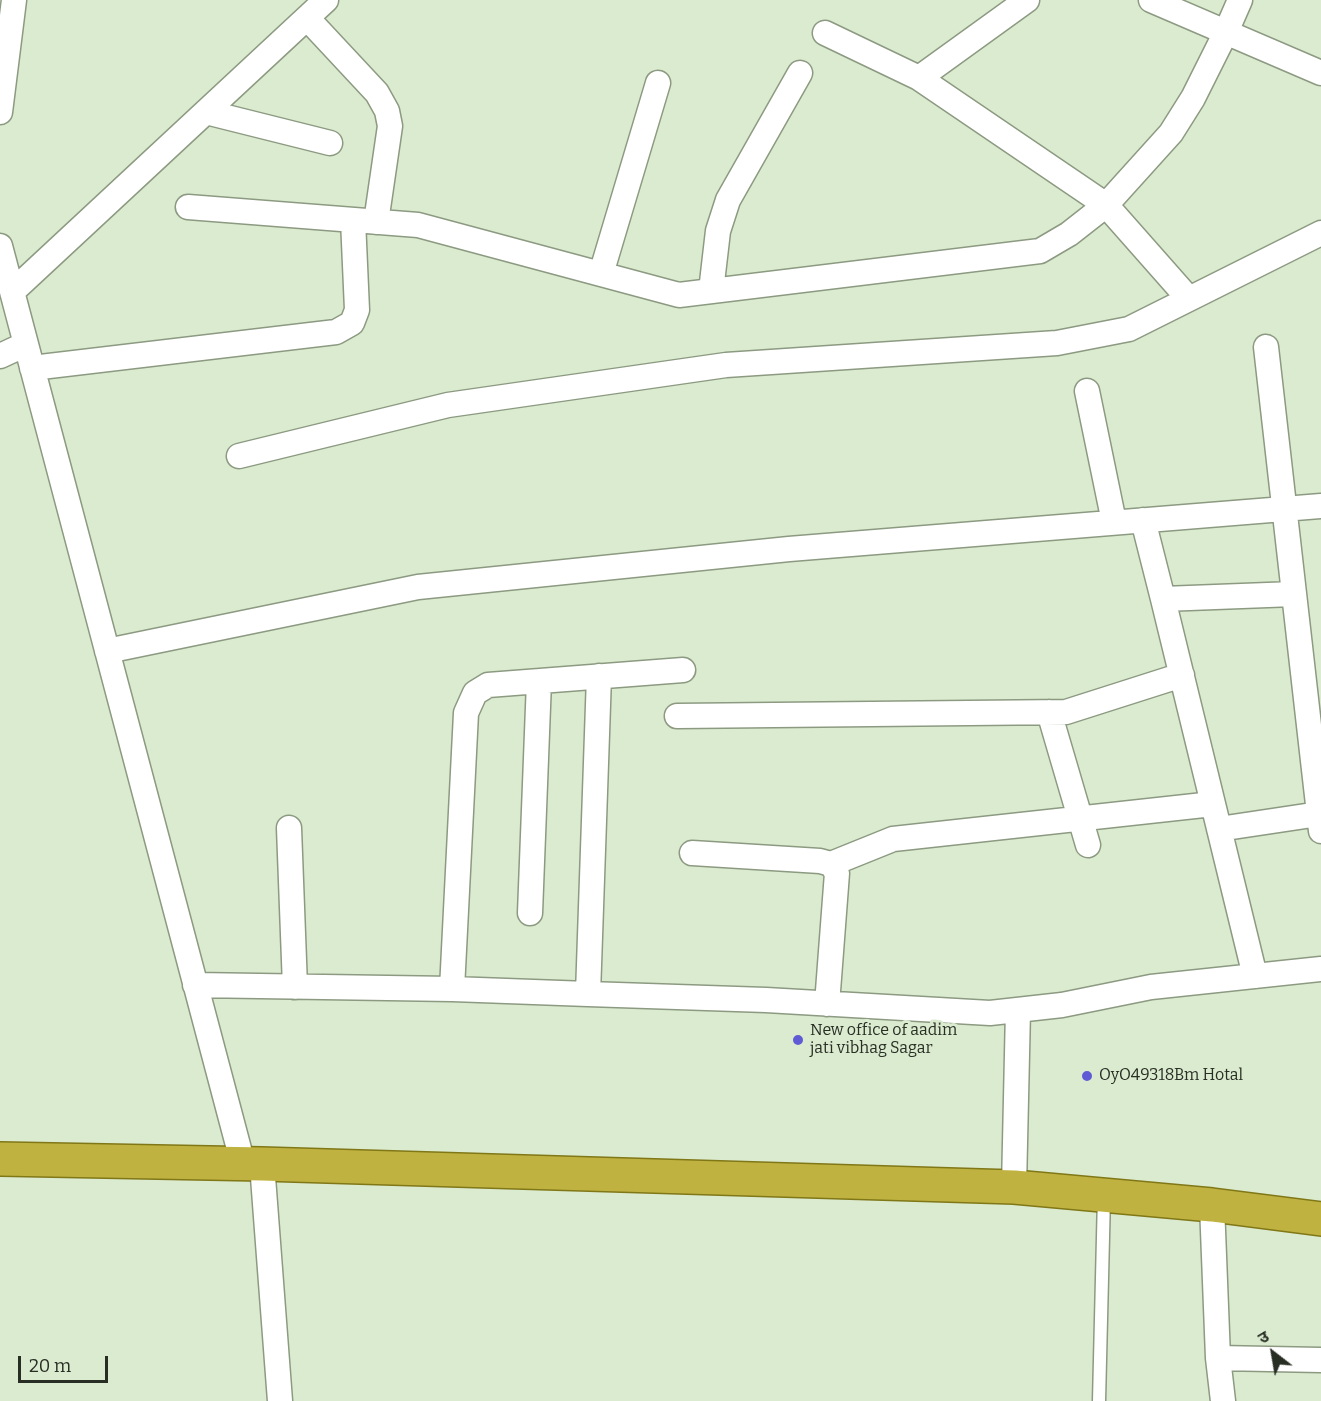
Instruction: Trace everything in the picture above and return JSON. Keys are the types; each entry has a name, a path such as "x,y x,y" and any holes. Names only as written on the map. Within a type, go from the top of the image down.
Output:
{"highway":[{"path":"0,1159 253,1164 1014,1187 1212,1205 1321,1219"}],"street":[{"path":"0,112 14,0"},
{"path":"12,292 326,0"},
{"path":"919,78 1027,0"},
{"path":"1151,0 1321,73"},
{"path":"188,207 418,225 679,295 1040,251 1069,234 1106,205 1171,133 1193,98 1240,0"},
{"path":"32,368 336,332 352,323 357,310 364,221 390,126 387,111 377,93 307,18"},
{"path":"825,33 919,78 1106,205 1190,299"},
{"path":"711,291 718,231 728,200 800,74"},
{"path":"601,274 658,83"},
{"path":"206,112 330,143"},
{"path":"239,456 448,405 726,365 1057,343 1129,329 1321,233"},
{"path":"0,246 195,986 253,1164 280,1401"},
{"path":"0,356 26,344"},
{"path":"1219,829 1320,817 1266,347"},
{"path":"1087,391 1114,522"},
{"path":"107,651 418,587 789,549 1321,506"},
{"path":"1143,520 1255,976"},
{"path":"1163,599 1294,594"},
{"path":"452,989 466,713 476,693 488,685 682,669"},
{"path":"677,716 1066,712 1182,675"},
{"path":"588,993 599,676"},
{"path":"530,913 539,681"},
{"path":"1049,712 1088,845"},
{"path":"692,853 820,861 831,864 893,839 1213,804"},
{"path":"289,828 295,987"},
{"path":"827,1004 837,873 831,864"},
{"path":"195,986 588,993 990,1013 1062,1005 1151,987 1321,969"},
{"path":"1014,1187 1018,1010"},
{"path":"1212,1205 1218,1358 1223,1401"},
{"path":"1218,1358 1321,1360"}],"lane":[{"path":"1099,1401 1104,1194"}],"place":[{"name":"New office of aadim jati vibhag Sagar","path":"798,1040"},
{"name":"OyO49318Bm Hotal","path":"1087,1076"}]}
